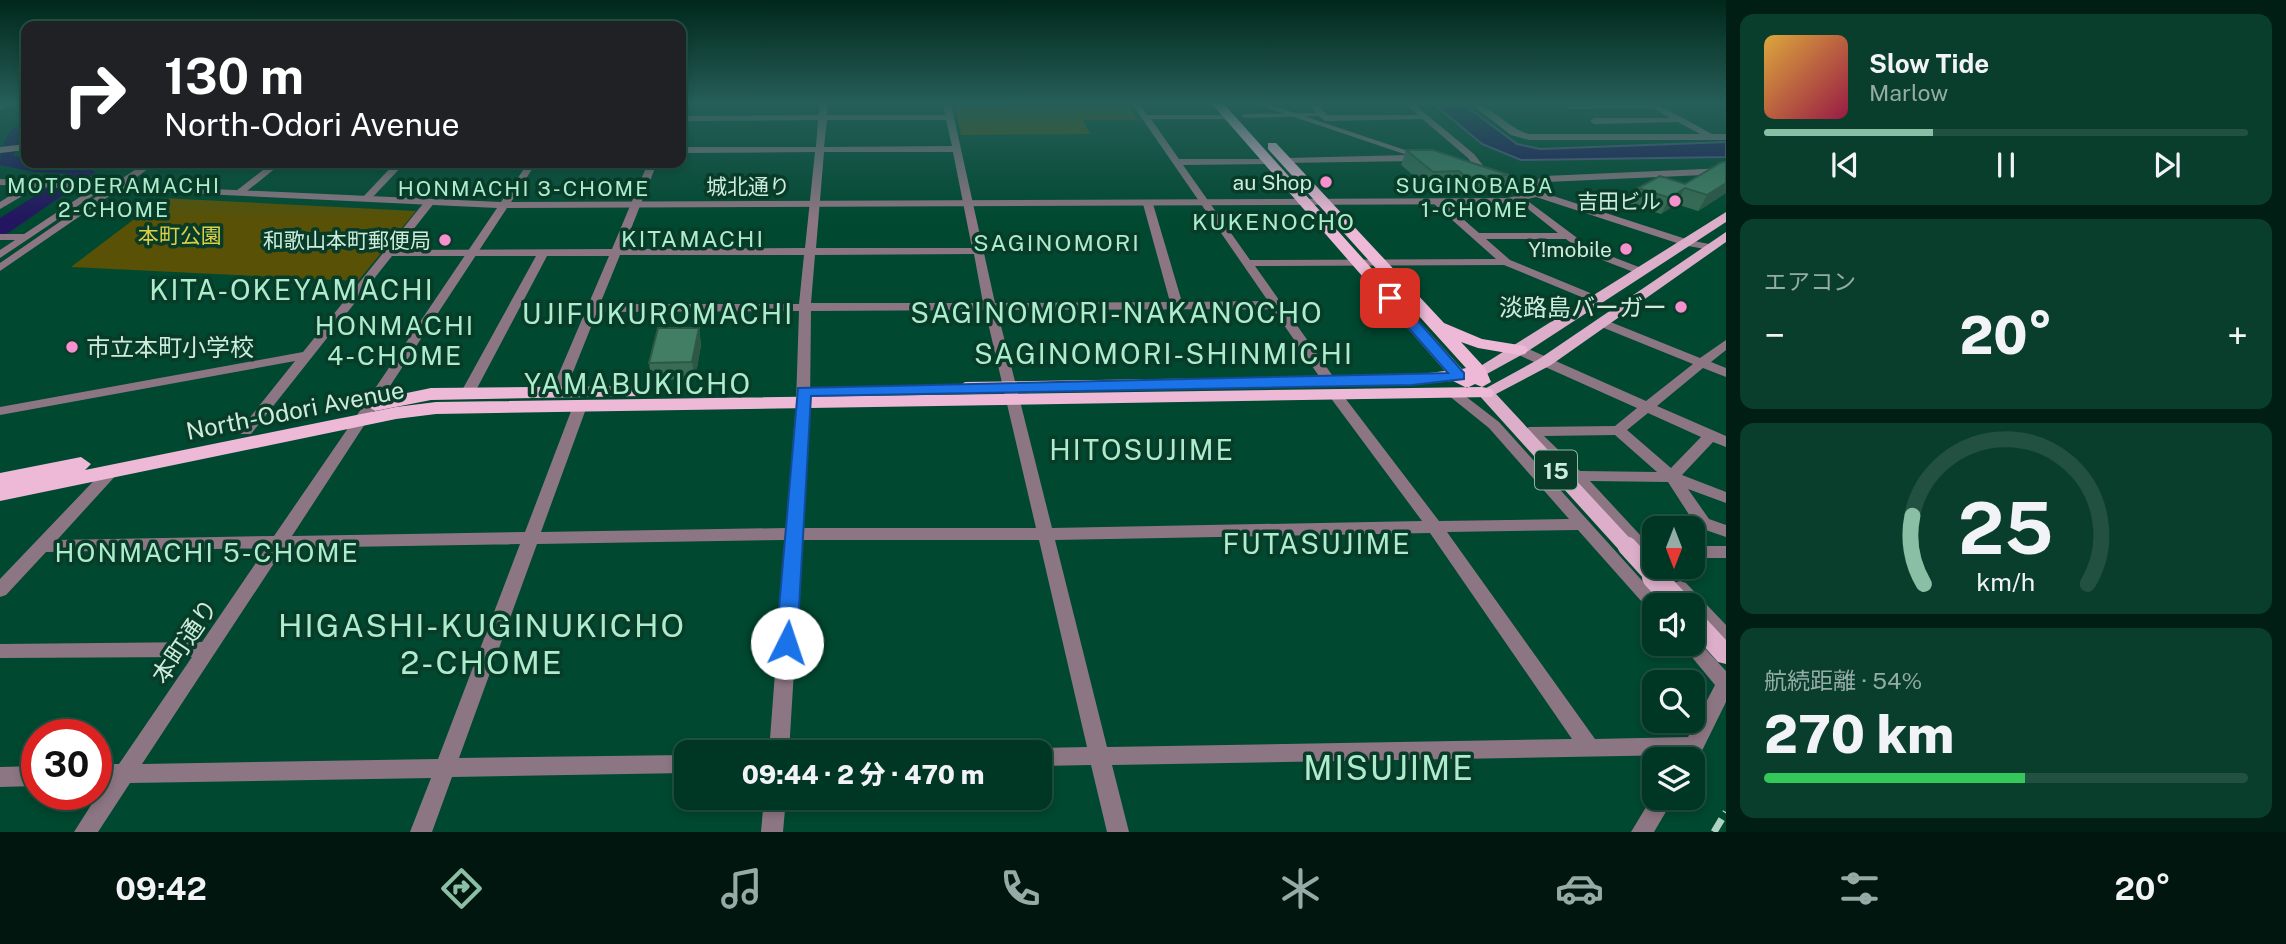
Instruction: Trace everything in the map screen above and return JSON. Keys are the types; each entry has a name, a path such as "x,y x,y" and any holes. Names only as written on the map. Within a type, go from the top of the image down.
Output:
{"highway":[{"path":"1256,143 1269,162 1358,262 1457,386 1479,372"},
{"path":"1267,143 1479,372 1485,393"},
{"path":"1427,315 1460,338 1519,350"},
{"name":"North-Odori Avenue","path":"0,480 246,431 366,413 436,408 580,406 803,397 1457,386 1485,393"},
{"name":"North-Odori Avenue","path":"0,494 111,472 366,413 419,396 558,392 803,397"}],"main road":[{"path":"1479,372 1519,350 1640,271 1692,241 1726,216"},
{"path":"1485,393 1515,380 1545,362 1726,236"},
{"name":"15","path":"1485,393 1638,553 1670,593"},
{"path":"1705,632 1726,655"}],"street":[{"path":"780,740 803,397 805,307 813,251 821,143"},
{"path":"955,143 990,306 1118,832"},
{"path":"1163,143 1334,389 1591,749"},
{"path":"1385,143 1428,156"},
{"path":"1392,143 1428,156"},
{"path":"1455,143 1471,156 1480,168"},
{"path":"0,150 21,147"},
{"path":"686,149 956,149"},
{"path":"1286,161 1428,156"},
{"path":"1454,160 1535,190"},
{"path":"1176,162 1269,162"},
{"path":"0,255 128,168"},
{"path":"0,268 144,168"},
{"path":"239,193 271,168"},
{"path":"366,199 395,168"},
{"name":"本町通り","path":"85,832 529,168"},
{"path":"558,392 651,168"},
{"name":"城北通り","path":"0,182 504,205 1205,204 1521,200 1544,179 1726,171"},
{"path":"1469,172 1535,190 1710,247"},
{"path":"0,206 35,184"},
{"path":"1521,200 1588,251 1640,271"},
{"path":"246,431 430,202"},
{"path":"1437,202 1506,262 1596,299"},
{"path":"1148,204 1177,306"},
{"path":"1477,236 1568,236"},
{"path":"0,237 26,237"},
{"path":"390,253 978,251"},
{"path":"467,394 544,252"},
{"path":"1247,263 1506,262"},
{"path":"593,308 1277,305"},
{"path":"1603,323 1726,373"},
{"path":"1531,432 1618,430 1705,364 1726,344"},
{"path":"1519,350 1726,442"},
{"path":"0,411 307,355"},
{"path":"1457,386 1583,524 1638,553"},
{"path":"421,832 580,406"},
{"path":"0,422 15,409"},
{"path":"1510,419 1531,432 1576,476 1638,553 1652,593"},
{"path":"1618,430 1672,477 1703,523 1726,531"},
{"path":"1672,477 1711,435"},
{"path":"0,590 111,472"},
{"path":"1576,476 1672,477 1726,498"},
{"path":"41,546 795,534 1045,534 1583,524"},
{"path":"1705,552 1726,552"},
{"path":"1671,579 1726,637"},
{"path":"0,650 209,649"},
{"path":"1694,747 1726,683 1701,656"},
{"path":"1052,757 1591,749 1642,751"},
{"path":"112,774 674,764"},
{"path":"0,777 21,776"},
{"path":"772,832 774,810"},
{"path":"1642,832 1656,810"}],"green space":[{"name":"本町公園","path":"162,198 416,211 358,281 71,267"}],"shaded area":[{"path":"1515,143 1540,149 1726,143 1726,157 1521,160 1482,144"}],"building":[{"path":"1406,150 1433,150 1509,175 1466,177 1459,171 1433,172"},
{"path":"1726,162 1726,183 1707,195 1685,188 1670,198 1638,188 1660,176 1685,184"},
{"path":"658,328 699,328 692,362 649,363"}],"waterway":[{"path":"13,143 1,159 21,163"},
{"path":"0,228 85,173 83,169 67,168"}],"railway":[{"path":"1714,832 1726,812"}],"place":[{"name":"au Shop","path":"1326,182"},
{"name":"吉田ビル","path":"1675,201"},
{"name":"和歌山本町郵便局","path":"445,240"},
{"name":"Y!mobile","path":"1626,249"},
{"name":"淡路島バーガー","path":"1681,307"},
{"name":"市立本町小学校","path":"72,347"}],"district":[{"name":"HONMACHI 3-CHOME","path":"524,188"},
{"name":"MOTODERAMACHI 2-CHOME","path":"114,197"},
{"name":"SUGINOBABA 1-CHOME","path":"1475,197"},
{"name":"KUKENOCHO","path":"1274,221"},
{"name":"KITAMACHI","path":"693,238"},
{"name":"SAGINOMORI","path":"1057,242"},
{"name":"KITA-OKEYAMACHI","path":"292,289"},
{"name":"SAGINOMORI-NAKANOCHO","path":"1117,312"},
{"name":"UJIFUKUROMACHI","path":"658,313"},
{"name":"HONMACHI 4-CHOME","path":"395,340"},
{"name":"SAGINOMORI-SHINMICHI","path":"1164,353"},
{"name":"YAMABUKICHO","path":"638,383"},
{"name":"HITOSUJIME","path":"1142,449"},
{"name":"FUTASUJIME","path":"1317,543"},
{"name":"HONMACHI 5-CHOME","path":"207,552"},
{"name":"HIGASHI-KUGINUKICHO 2-CHOME","path":"482,644"},
{"name":"MISUJIME","path":"1389,768"}],"route":[{"path":"787,643 803,391 1412,380 1459,376 1390,298"}]}
